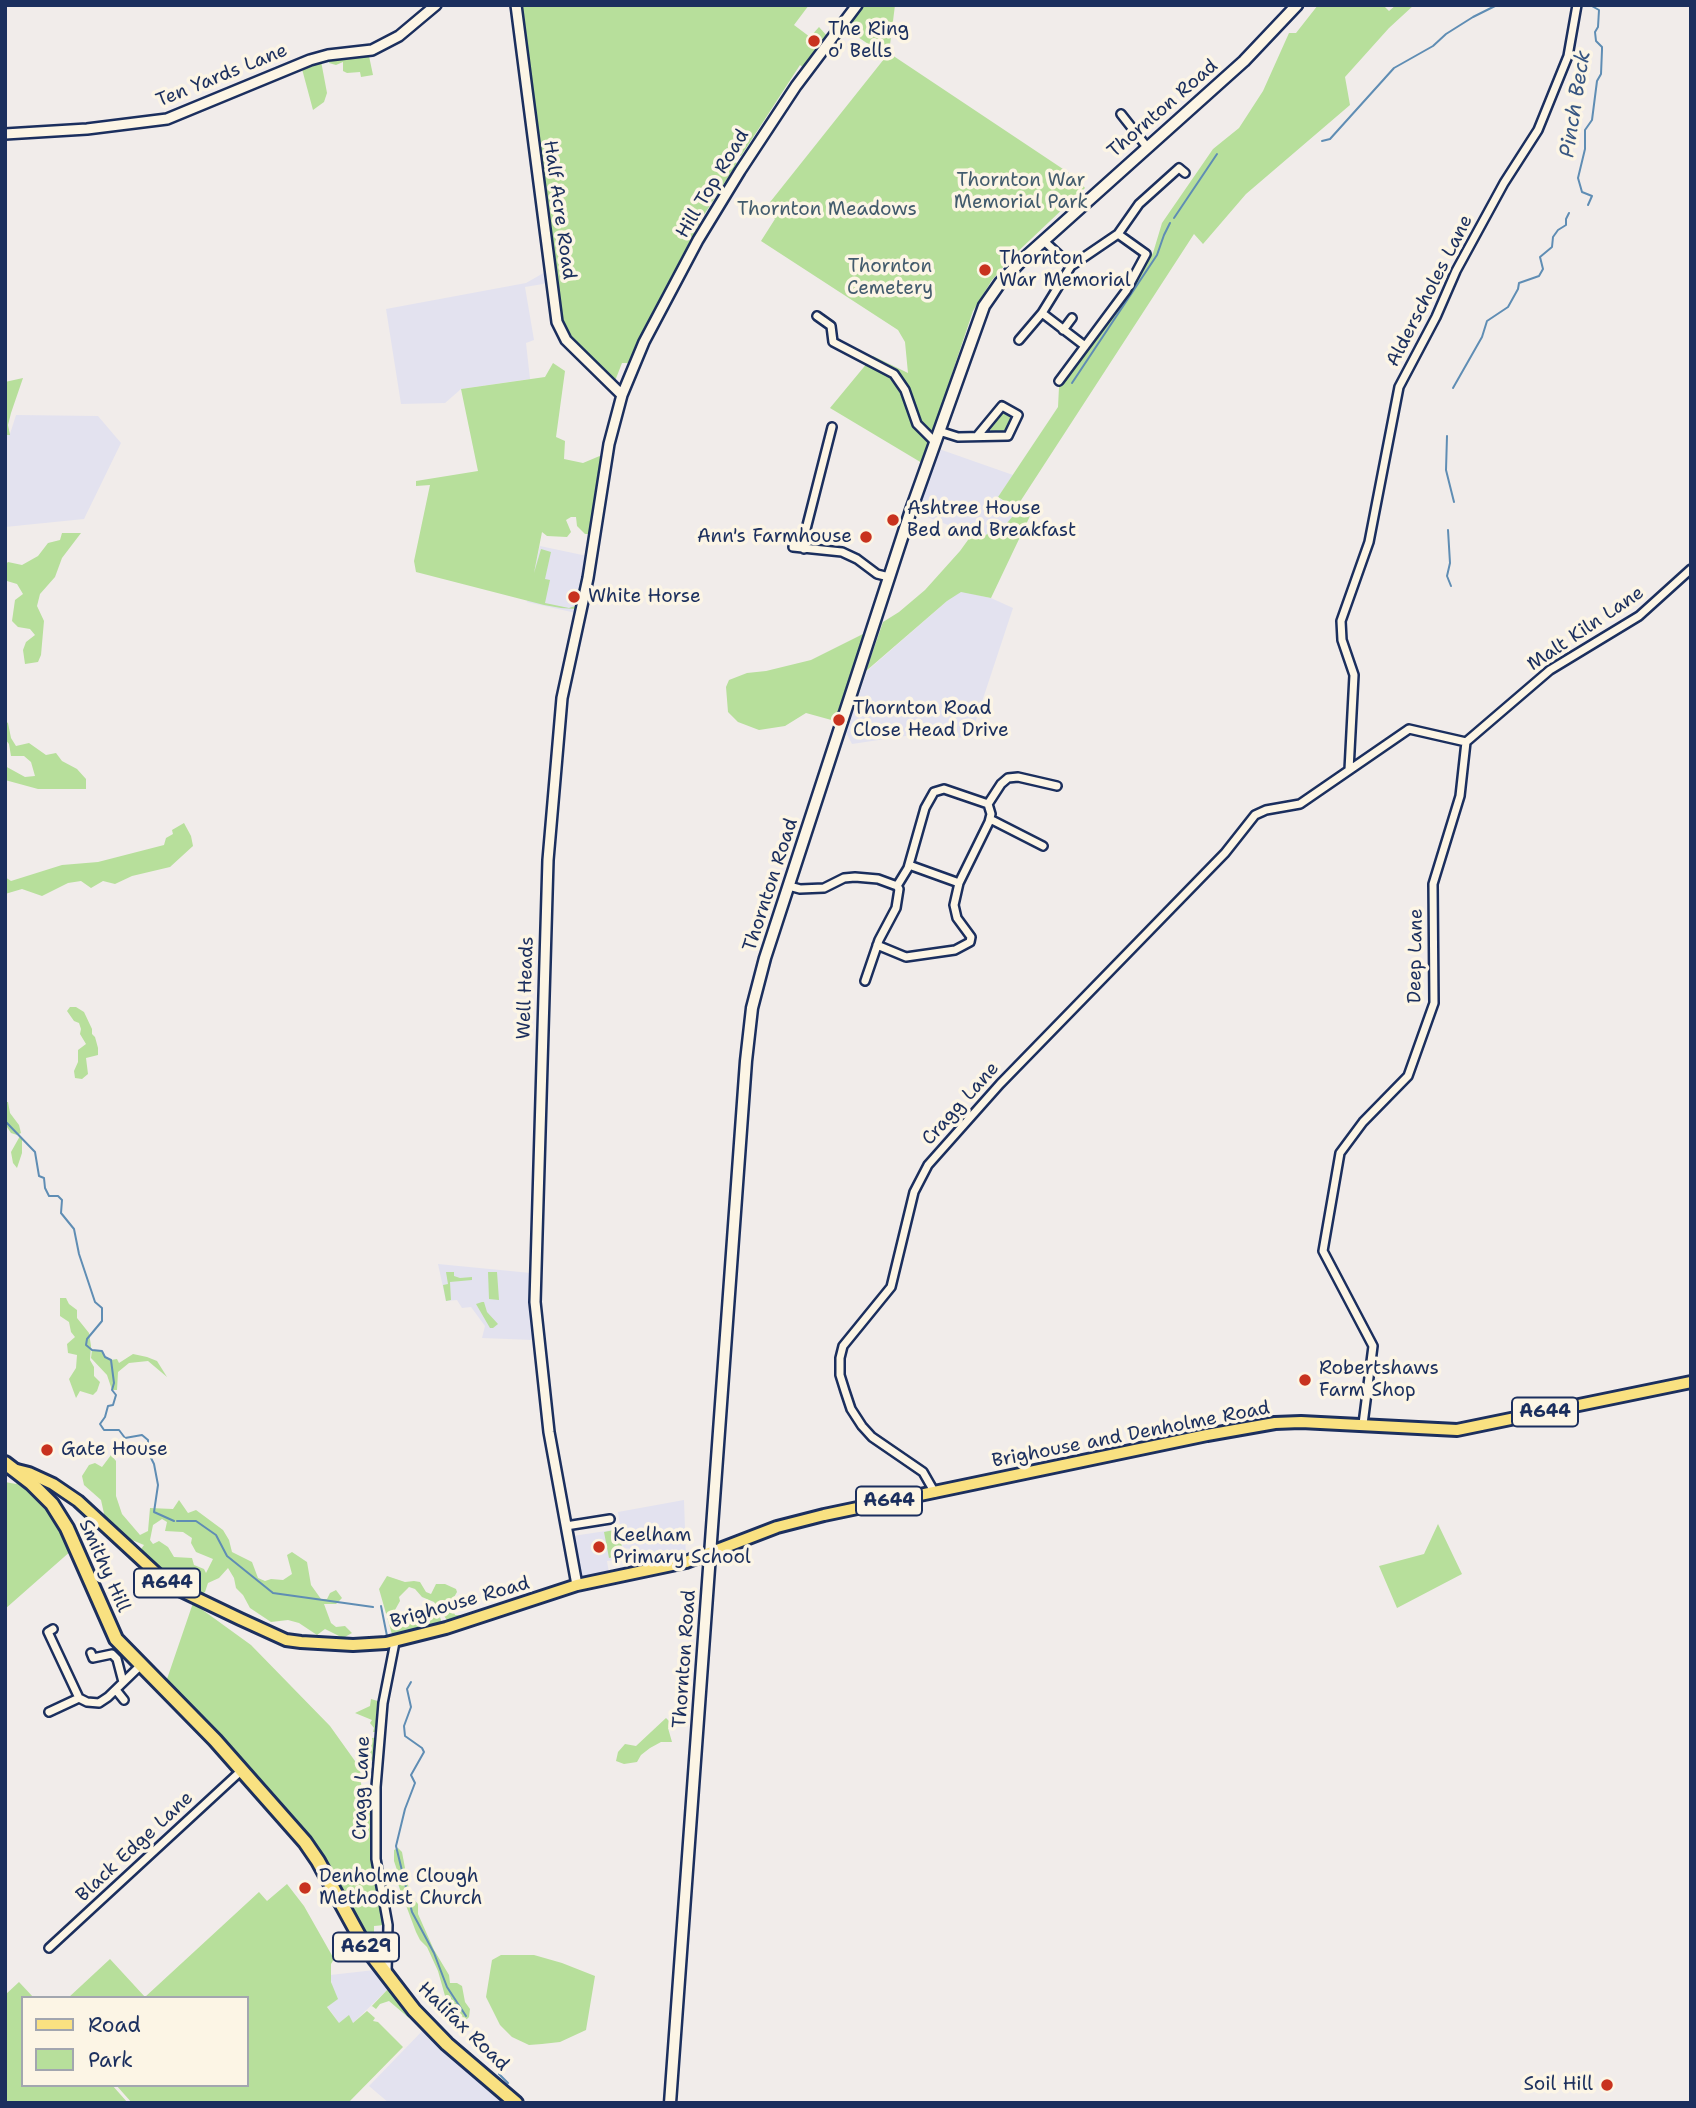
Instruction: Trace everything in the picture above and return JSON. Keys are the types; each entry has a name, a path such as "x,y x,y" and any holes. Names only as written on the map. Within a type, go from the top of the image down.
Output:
{"highway":[{"name":"Smithy Hill","path":"11,1467 52,1504 67,1528 116,1639 242,1770"},
{"name":"Halifax Road","path":"242,1770 305,1842 364,1945 414,2010 447,2044 516,2103"}],"main road":[{"name":"Thornton Road","path":"670,2103 746,1061 752,1008 765,958 889,578 984,306 1000,283 1244,61 1297,5"},
{"name":"Brighouse and Denholme Road","path":"710,1554 777,1527 824,1515 1275,1423 1363,1424 1457,1430 1691,1381"},
{"name":"Brighouse Road","path":"11,1467 57,1486 78,1501 159,1578 286,1640 301,1642 395,1642 577,1586 673,1566 710,1554"}],"street":[{"name":"Ten Yards Lane","path":"5,134 87,129 167,119 299,64 328,55 372,50 399,36 436,5"},
{"name":"Half Acre Road","path":"516,5 556,322 566,340 622,395"},
{"name":"Hill Top Road","path":"622,395 659,313 733,182 796,86 857,5"},
{"name":"Alderscholes Lane","path":"1349,770 1354,675 1342,639 1340,621 1369,542 1399,387 1436,317 1456,271 1504,183 1538,130 1569,56 1577,5"},
{"path":"1121,114 1147,147"},
{"path":"1019,340 1042,313 1071,266 1118,234 1151,191 1179,168 1185,173"},
{"path":"1059,381 1126,291 1146,254 1118,234"},
{"path":"1044,241 1071,266"},
{"path":"1042,313 1085,346"},
{"path":"817,316 831,326 833,342 894,374 905,390 917,424 935,442"},
{"path":"1063,330 1072,318"},
{"name":"Well Heads","path":"577,1586 549,1432 535,1302 548,850 562,698 588,578 606,457 622,395"},
{"path":"939,430 958,437 1008,436 1018,415 1002,406 978,435"},
{"path":"804,548 804,537 832,427"},
{"path":"793,547 842,552 877,574 889,578"},
{"name":"Malt Kiln Lane","path":"1466,742 1550,670 1639,616 1691,569"},
{"path":"1349,770 1409,729 1466,742"},
{"name":"Deep Lane","path":"1363,1424 1373,1346 1323,1251 1340,1153 1363,1122 1408,1076 1434,1003 1433,884 1460,796 1466,742"},
{"name":"Cragg Lane","path":"935,1493 923,1472 872,1437 862,1426 851,1409 840,1375 843,1346 891,1287 914,1192 921,1175 1000,1084 1225,853 1255,815 1266,810 1300,804 1349,770"},
{"path":"988,804 1008,778 1018,777 1057,786"},
{"path":"865,981 877,945 896,908 899,893 897,886 909,865 925,808 934,792 944,789 988,804 991,807 990,819 959,883 954,910 971,937 970,942 955,950 906,957 877,945"},
{"path":"990,819 1043,846"},
{"path":"909,865 959,883"},
{"path":"789,886 824,888 844,878 856,877 878,879 897,886"},
{"path":"566,1526 610,1519"},
{"path":"53,1629 48,1632 79,1698 87,1702 99,1703 141,1665"},
{"name":"Cragg Lane","path":"387,1977 388,1925 376,1859 376,1787 383,1703 395,1642"},
{"path":"93,1658 112,1654 117,1659 124,1682"},
{"path":"116,1690 124,1700"},
{"path":"49,1712 79,1698"},
{"name":"Black Edge Lane","path":"50,1948 242,1770"}],"shaded area":[{"path":"547,271 549,283 525,287 534,340 526,343 530,379 461,389 445,403 401,404 386,309 526,283"},
{"path":"16,415 98,416 121,443 84,519 5,527 5,435 10,434"},
{"path":"939,449 1013,475 998,497 1017,511 1007,524 1000,524 982,538 917,513"},
{"path":"540,546 587,556 576,613 527,602"},
{"path":"961,591 991,598 1013,608 970,738 912,735 852,744 846,732 867,671"},
{"path":"438,1264 531,1273 533,1340 482,1338 485,1326 471,1307 462,1308 457,1300 446,1301"},
{"path":"684,1500 686,1559 653,1566 651,1553 634,1556 632,1549 623,1548 618,1512"},
{"name":"Keelham Primary School","path":"619,1529 624,1559 607,1561 609,1573 581,1579 573,1536"},
{"path":"375,1970 388,1989 353,2023 339,2023 327,2006 337,1999 330,1975"},
{"path":"426,2027 513,2103 389,2103 369,2086"}],"green space":[{"path":"522,5 809,5 794,25 810,37 819,27 828,37 804,68 800,65 741,156 727,148 722,154 737,163 702,218 628,363 622,363 615,381 571,338 562,322"},
{"path":"862,5 895,5 889,53 1078,179 1085,188 1012,257 992,280 973,311 922,463 830,408 873,356 908,373 905,342 898,330 761,241 775,219 763,211 888,54 880,52 846,29"},
{"path":"1318,5 1383,5 1389,11 1396,5 1414,5 1389,28 1345,77 1350,105 1246,194 1203,244 1194,234 1016,508 998,497 1058,407 1059,387 1123,301 1153,253 1162,223 1213,149 1239,128 1263,91 1289,33 1296,33"},
{"path":"369,56 373,75 361,77 360,72 343,71 343,62 336,65 329,63 330,58"},
{"path":"321,61 327,93 324,102 313,110 302,69"},
{"path":"553,363 565,371 556,437 565,441 564,459 583,463 602,455 589,534 585,534 577,526 576,517 566,520 571,532 567,537 547,536 542,532 534,573 541,549 551,552 545,579 550,580 545,603 569,608 575,606 581,579 585,580 576,609 544,605 416,572 414,561 430,485 416,486 416,481 478,471 461,389 545,377"},
{"path":"23,378 8,425 10,435 5,435 5,382"},
{"path":"1000,409 1018,415 1006,434 993,433 990,430"},
{"path":"1017,511 1030,516 991,598 961,592 866,671 883,622 925,590 973,533 982,538 1000,524 1007,523"},
{"path":"62,533 81,533 62,558 55,577 40,594 37,606 44,621 41,655 38,662 25,664 23,650 26,642 35,635 30,629 18,627 12,621 15,600 23,594 17,584 7,581 5,583 5,565 8,562 22,565 38,556 48,543 60,540"},
{"path":"865,633 835,721 806,713 785,726 759,730 738,722 728,712 726,687 729,680 747,673 811,660"},
{"path":"5,721 16,746 29,743 46,755 56,753 62,761 77,769 86,779 86,789 38,789 5,780 5,766 25,777 35,776 31,762 24,756 11,756 9,744 5,739"},
{"path":"184,823 193,846 170,867 132,876 115,884 103,881 91,888 81,881 68,883 42,896 22,889 5,894 5,877 11,881 62,865 98,862 164,845 166,838 173,834 172,830"},
{"path":"70,1007 84,1012 98,1048 98,1055 86,1058 88,1074 82,1079 75,1078 74,1071 78,1062 78,1050 86,1044 80,1034 79,1023 74,1021 67,1011"},
{"path":"5,1102 8,1102 10,1113 19,1125 21,1133 17,1135 11,1133 5,1124"},
{"path":"20,1136 22,1153 17,1168 11,1152"},
{"path":"446,1272 454,1272 454,1276 460,1278 472,1277 472,1280 450,1282 451,1300 446,1301 443,1285 448,1284"},
{"path":"488,1272 497,1272 499,1300 489,1299"},
{"path":"60,1298 66,1298 77,1310 77,1318 89,1333 90,1360 94,1367 94,1376 100,1382 93,1395 80,1391 76,1398 69,1379 76,1368 77,1355 68,1353 67,1344 75,1337 69,1322 60,1316"},
{"path":"484,1302 487,1312 498,1324 493,1328 490,1328 476,1304"},
{"path":"92,1350 102,1351 105,1357 117,1359 119,1363 133,1354 147,1357 157,1361 167,1377 148,1361 129,1363 118,1372 117,1390 112,1390 107,1375 91,1358"},
{"path":"111,1455 116,1461 116,1496 122,1514 140,1535 148,1531 150,1508 173,1509 179,1500 188,1513 196,1510 223,1530 232,1552 252,1562 258,1578 265,1581 283,1580 292,1574 287,1555 292,1552 307,1562 311,1585 321,1599 327,1599 330,1593 336,1590 342,1598 336,1604 324,1604 331,1623 336,1627 345,1626 352,1633 343,1638 325,1629 317,1635 299,1623 288,1620 271,1622 250,1608 236,1588 228,1568 219,1578 208,1583 201,1596 163,1575 142,1556 141,1549 144,1545 127,1538 105,1518 101,1500 84,1485 82,1476 89,1465 95,1463 102,1467","holes":["162,1519 167,1522 165,1531 183,1532 192,1538 191,1543 196,1552 213,1559 206,1573 204,1569 194,1565 192,1558 174,1557 168,1547 159,1541 153,1544 150,1540 153,1525"]},
{"path":"18,1481 47,1509 72,1550 5,1609 5,1482 16,1484"},
{"path":"1438,1524 1462,1574 1397,1608 1379,1566 1424,1554"},
{"path":"619,1529 623,1555 609,1558 604,1532"},
{"path":"387,1576 405,1582 420,1582 426,1592 431,1594 436,1584 445,1584 456,1589 449,1606 455,1615 468,1617 449,1623 434,1602 409,1587 399,1597 400,1601 395,1610 397,1616 412,1621 415,1619 419,1623 427,1619 431,1606 437,1609 441,1620 439,1626 393,1638 379,1589"},
{"path":"193,1603 251,1645 330,1726 360,1768 362,1796 372,1795 373,1856 385,1925 374,1926 374,1937 371,1941 321,1852 319,1853 143,1659 167,1679"},
{"path":"371,1699 381,1702 377,1732 373,1732 374,1728 370,1723 372,1720 355,1713 370,1706"},
{"path":"666,1718 670,1722 671,1719 673,1726 668,1728 672,1742 661,1742 650,1748 637,1762 624,1764 616,1761 618,1752 625,1744 636,1746"},
{"path":"377,1737 375,1761 372,1761 360,1745"},
{"path":"398,1848 402,1852 410,1895 418,1904 418,1914 434,1950 449,1975 450,1983 462,1986 465,2002 470,2009 469,2017 465,2021 453,2014 438,1971 427,1947 416,1932 398,1884 394,1850"},
{"path":"287,1884 304,1906 334,1959 331,1964 331,1982 338,1999 327,2007 339,2023 349,2015 353,2023 367,2011 375,2018 373,2021 378,2022 403,2047 348,2103 132,2103 118,2087 248,2087 248,1996 146,1996 259,1892 267,1901"},
{"path":"501,1955 534,1955 595,1976 586,2030 560,2042 542,2044 529,2045 512,2037 500,2025 486,1997 492,1960"},
{"path":"110,1959 144,1996 70,1996"},
{"path":"19,1982 32,1996 21,1996 21,2087 114,2087 128,2103 5,2103 5,1995"},
{"path":"388,1989 411,2017 389,2001 380,2004 376,2009 372,2006 370,2008"}],"waterway":[{"path":"1322,141 1330,139 1394,68 1433,46 1473,17 1497,5"},
{"name":"Pinch Beck","path":"1588,205 1592,196 1582,192 1578,178 1585,149 1585,130 1592,120 1597,81 1601,74 1602,50 1596,41 1595,32 1599,10 1590,5"},
{"name":"Pinch Beck","path":"1174,218 1217,154"},
{"name":"Pinch Beck","path":"1453,388 1482,337 1487,321 1508,307 1519,283 1539,276 1543,269 1540,257 1552,247 1553,237 1566,225 1569,213"},
{"name":"Pinch Beck","path":"1072,383 1157,255 1170,223"},
{"name":"Pinch Beck","path":"1447,436 1446,470 1454,502"},
{"name":"Pinch Beck","path":"1448,530 1450,563 1447,576 1451,586"},
{"path":"5,1121 35,1152 39,1176 44,1178 49,1196 58,1196 62,1200 61,1213 74,1229 79,1254 95,1302 102,1308 102,1321 87,1339 86,1345 92,1350 102,1351 105,1357 111,1360 114,1383 112,1390 116,1395 113,1405 108,1406 100,1424 104,1430 119,1430 125,1438 142,1435 148,1440 148,1452 154,1464 158,1485 154,1512 174,1521"},
{"path":"177,1521 196,1521 216,1535 227,1556 273,1593 373,1607"},
{"path":"381,1606 387,1636"},
{"path":"411,1682 407,1689 411,1707 404,1726 405,1736 424,1752 411,1775 415,1783 396,1846 412,1912 434,1953 447,1987 466,2016"},
{"path":"499,2074 508,2083"}],"place":[{"name":"The Ring o' Bells","path":"814,41"},
{"name":"Thornton War Memorial","path":"985,270"},
{"name":"Ashtree House Bed and Breakfast","path":"893,520"},
{"name":"Ann's Farmhouse","path":"866,537"},
{"name":"White Horse","path":"574,597"},
{"name":"Thornton Road Close Head Drive","path":"839,720"},
{"name":"Robertshaws Farm Shop","path":"1305,1380"},
{"name":"Gate House","path":"47,1450"},
{"name":"Keelham Primary School","path":"599,1547"},
{"name":"Denholme Clough Methodist Church","path":"305,1888"},
{"name":"Soil Hill","path":"1607,2085"}],"park label":[{"name":"Thornton War Memorial Park","path":"1021,192"},
{"name":"Thornton Meadows","path":"827,210"},
{"name":"Thornton Cemetery","path":"890,278"}]}
